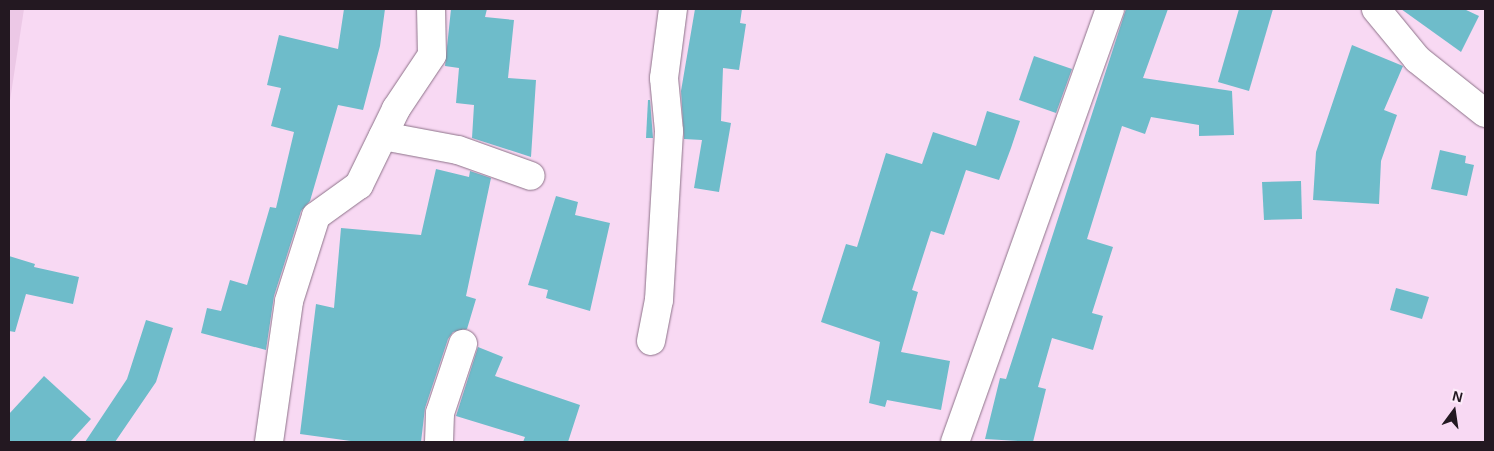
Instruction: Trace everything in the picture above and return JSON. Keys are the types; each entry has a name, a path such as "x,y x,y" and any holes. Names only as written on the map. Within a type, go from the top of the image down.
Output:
{"street":[{"path":"269,442 289,301 316,216 359,185 383,136 432,55 431,9"},
{"path":"650,341 659,300 669,138 664,78 673,9"},
{"path":"955,442 1110,9"},
{"path":"1376,9 1417,60 1485,113"},
{"path":"383,136 458,150 530,176"},
{"path":"439,442 440,413 463,344"}],"shaded area":[{"path":"9,9 24,9 9,107"}],"building":[{"path":"344,9 385,9 380,46 363,110 338,105 310,201 301,211 274,296 266,350 201,333 207,308 221,311 230,280 247,285 270,207 276,208 294,132 271,126 281,88 267,85 279,35 338,49"},
{"path":"451,9 487,9 485,17 514,20 508,78 536,80 531,157 472,138 474,105 456,103 459,68 445,66"},
{"path":"695,9 742,9 740,23 746,24 739,70 723,68 721,121 731,123 719,192 694,188 702,140 684,139 681,91"},
{"path":"1126,9 1168,9 1143,78 1232,91 1234,135 1199,136 1199,125 1151,117 1145,134 1122,126 1087,239 1113,247 1092,313 1103,316 1093,350 1052,338 1038,387 1046,389 1033,442 985,439 1000,378 1006,379"},
{"path":"1239,9 1273,9 1249,91 1218,82"},
{"path":"1401,9 1464,9 1479,16 1461,52"},
{"path":"1352,45 1403,66 1384,110 1397,115 1381,161 1379,204 1313,200 1316,152"},
{"path":"1034,56 1072,69 1056,113 1019,100"},
{"path":"648,100 650,100 653,138 646,138"},
{"path":"987,111 1020,121 1011,148 999,180 966,170 944,235 931,231 912,290 918,292 901,352 950,361 941,410 887,400 885,407 869,403 880,342 821,322 846,244 857,247 886,153 922,164 933,132 976,146"},
{"path":"1440,150 1466,156 1465,163 1474,165 1467,196 1431,189"},
{"path":"436,169 469,177 470,171 491,178 466,296 476,299 467,329 453,332 448,339 425,408 421,442 358,442 300,434 316,304 334,308 341,228 421,235"},
{"path":"1301,181 1302,219 1264,220 1262,182"},
{"path":"556,196 578,202 575,215 610,223 590,311 546,298 548,290 528,285"},
{"path":"9,256 35,264 34,267 79,277 73,304 26,294 15,332 9,331"},
{"path":"1396,288 1429,297 1422,319 1390,310"},
{"path":"146,320 173,328 156,382 115,442 85,442 127,379"},
{"path":"478,347 503,357 495,376 580,405 568,442 523,442 525,437 456,416"},
{"path":"44,376 91,419 70,442 9,442 9,414"}]}
